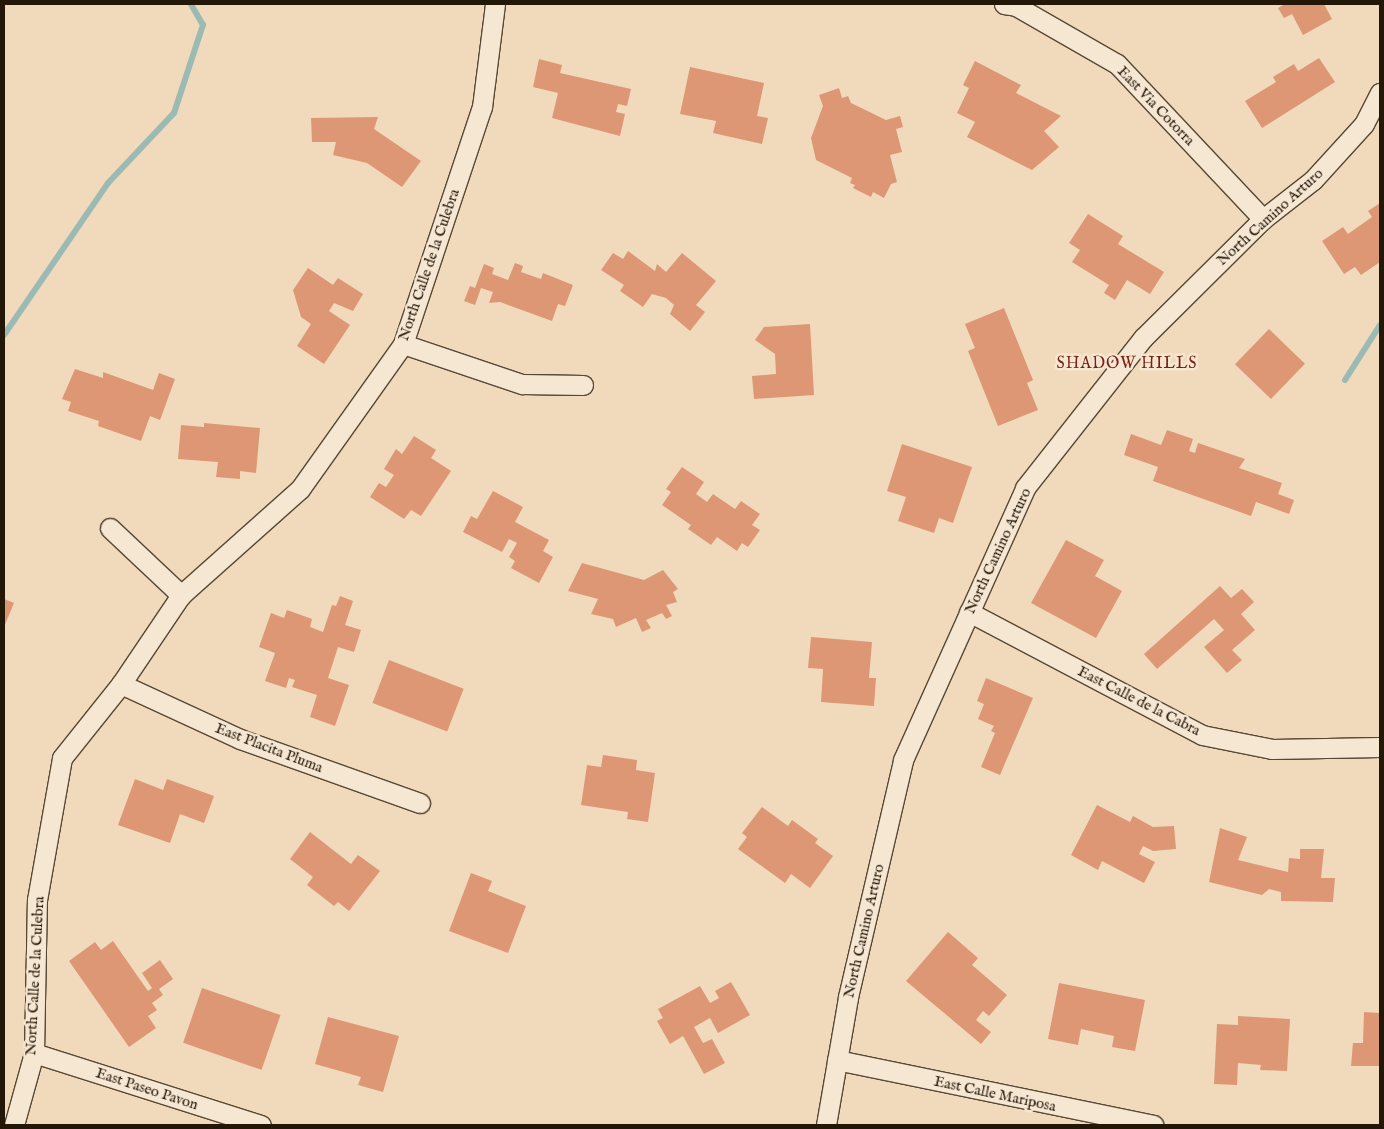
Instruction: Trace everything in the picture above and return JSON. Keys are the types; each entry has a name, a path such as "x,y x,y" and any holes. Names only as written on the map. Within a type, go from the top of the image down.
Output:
{"street":[{"name":"North Calle de la Culebra","path":"14,1125 34,1052 37,900 62,758 121,684 181,595 300,488 403,344 482,107 495,4"},
{"name":"East Via Cotorra","path":"1004,4 1016,6 1117,64 1263,219"},
{"name":"North Camino Arturo","path":"826,1125 848,996 903,760 1026,488 1142,338 1263,219 1313,180 1364,124 1380,93"},
{"path":"403,344 522,384 583,385"},
{"path":"110,528 181,595"},
{"name":"East Calle de la Cabra","path":"970,612 1202,734 1272,749 1380,748"},
{"name":"East Placita Pluma","path":"121,684 240,739 420,803"},
{"name":"East Paseo Pavon","path":"34,1052 261,1125"},
{"name":"East Calle Mariposa","path":"837,1060 1153,1125"}],"building":[{"path":"1285,4 1324,4 1332,19 1303,35 1292,14 1284,18 1278,8"},
{"path":"1319,58 1335,82 1262,128 1245,101 1276,82 1273,77 1294,64 1298,71"},
{"path":"539,59 562,65 560,73 631,89 627,106 618,104 616,112 625,114 620,136 552,118 558,93 533,87"},
{"path":"975,61 1021,85 1016,93 1061,116 1044,131 1059,147 1032,170 967,137 975,122 957,113 969,88 963,85"},
{"path":"690,67 764,83 757,116 768,118 762,144 713,133 716,121 680,114"},
{"path":"839,88 842,98 848,96 851,103 886,120 900,116 903,127 896,129 902,152 890,155 897,182 891,184 884,198 873,192 871,197 853,188 855,185 850,183 852,178 816,160 811,138 823,106 819,95"},
{"path":"378,117 374,129 421,161 402,187 367,163 333,155 336,142 312,142 311,118"},
{"path":"1380,203 1380,262 1361,275 1355,267 1344,274 1322,241 1343,227 1348,234 1372,217 1368,211"},
{"path":"1088,214 1123,236 1118,244 1164,272 1150,294 1127,280 1115,300 1104,293 1109,285 1072,262 1080,250 1069,243"},
{"path":"628,251 655,271 657,264 666,272 682,253 716,281 696,305 705,312 690,331 670,314 674,305 666,298 652,294 643,307 620,291 624,285 601,270 613,253 623,259"},
{"path":"515,263 523,266 521,272 541,279 543,273 573,285 565,306 558,304 552,321 500,302 489,303 493,292 481,288 475,305 464,301 470,286 475,288 484,264 494,268 492,274 508,280"},
{"path":"308,268 333,285 338,278 363,294 353,311 334,303 329,311 350,325 324,364 297,346 311,324 301,317 293,290"},
{"path":"1004,308 1033,380 1027,383 1038,410 998,426 968,351 975,348 965,324"},
{"path":"810,324 814,395 754,399 752,376 776,374 775,354 755,340 764,327"},
{"path":"1269,329 1305,364 1271,399 1235,364"},
{"path":"75,369 103,378 103,372 153,390 159,373 175,379 160,420 150,416 141,441 98,426 99,421 68,411 71,402 62,399"},
{"path":"204,423 260,428 256,473 240,471 240,479 216,477 218,462 178,459 181,425 204,427"},
{"path":"1167,430 1193,439 1189,451 1195,453 1198,443 1245,459 1239,468 1282,483 1278,494 1294,500 1289,514 1256,502 1251,516 1153,481 1158,467 1124,455 1131,434 1161,445"},
{"path":"414,436 436,450 431,458 451,471 421,516 411,510 404,519 370,497 379,483 386,487 394,475 384,469 396,449 402,454"},
{"path":"902,444 972,467 953,523 939,518 934,533 898,521 906,497 887,491"},
{"path":"682,467 704,482 696,494 707,502 713,494 735,509 741,501 760,514 752,525 760,530 748,547 742,543 737,551 717,537 711,545 688,529 691,525 662,505 671,492 666,489"},
{"path":"493,491 523,507 515,522 549,540 543,551 553,557 539,583 511,568 515,561 509,557 517,543 509,539 502,552 463,532 471,516 477,519"},
{"path":"1066,540 1104,560 1095,576 1122,591 1096,638 1031,603"},
{"path":"582,563 644,580 663,570 678,589 673,592 677,602 666,605 672,616 666,619 662,613 646,620 651,628 642,632 636,618 616,627 613,619 591,614 598,599 568,591"},
{"path":"1220,586 1231,598 1242,589 1254,602 1241,614 1255,630 1232,650 1242,660 1227,673 1204,647 1224,630 1214,619 1157,669 1144,654"},
{"path":"340,596 353,601 345,625 361,630 354,652 338,647 328,678 349,685 335,726 310,717 317,695 292,687 295,680 289,678 286,688 265,681 275,653 259,647 271,613 284,618 287,610 312,619 310,627 323,632 332,605 336,606"},
{"path":"4,599 14,603 4,627"},
{"path":"811,637 872,642 869,678 876,678 874,706 821,702 823,669 808,668"},
{"path":"389,660 464,689 447,732 373,703"},
{"path":"986,678 1033,698 1000,775 981,767 995,733 991,731 994,726 978,719 984,704 977,701"},
{"path":"603,755 637,760 636,770 655,773 648,822 627,819 628,812 581,805 587,765 601,767"},
{"path":"135,779 163,790 167,779 214,796 204,823 180,814 170,843 118,825"},
{"path":"1097,805 1130,822 1133,816 1153,827 1174,826 1176,849 1153,851 1143,846 1139,854 1155,862 1144,883 1102,861 1098,870 1071,855"},
{"path":"762,807 788,826 792,820 818,839 815,843 833,856 810,888 791,874 785,883 738,849 747,837 742,833"},
{"path":"1220,828 1247,837 1238,860 1288,872 1289,858 1300,859 1300,849 1324,849 1321,878 1335,878 1333,902 1281,901 1281,892 1269,889 1262,895 1209,882"},
{"path":"310,832 351,864 358,855 380,871 349,911 338,902 334,906 307,885 313,877 290,859"},
{"path":"471,873 492,881 488,891 526,906 508,953 449,931"},
{"path":"948,932 978,958 972,965 1007,995 989,1016 983,1011 976,1020 991,1032 981,1044 906,981"},
{"path":"113,941 148,991 152,988 142,973 160,960 173,979 159,989 163,995 152,1003 157,1010 148,1016 156,1028 129,1047 69,961 95,942 101,950"},
{"path":"731,982 750,1015 718,1033 710,1018 694,1027 703,1043 712,1039 725,1063 704,1074 683,1036 670,1044 657,1021 663,1018 658,1009 700,986 710,1003 719,998 715,991"},
{"path":"1059,983 1145,1000 1135,1051 1112,1047 1114,1036 1081,1029 1078,1045 1048,1039"},
{"path":"202,988 280,1015 262,1070 183,1043"},
{"path":"1364,1012 1380,1013 1380,1066 1351,1066 1353,1043 1363,1043"},
{"path":"1238,1016 1290,1019 1287,1071 1260,1070 1261,1065 1238,1063 1237,1085 1214,1084 1217,1024 1238,1025"},
{"path":"328,1017 399,1036 383,1092 358,1085 361,1077 315,1064"}],"waterway":[{"path":"4,335 108,183 174,113 203,25 191,4"},
{"path":"1345,380 1380,325"}],"district":[{"name":"SHADOW HILLS","path":"1127,364"}]}
